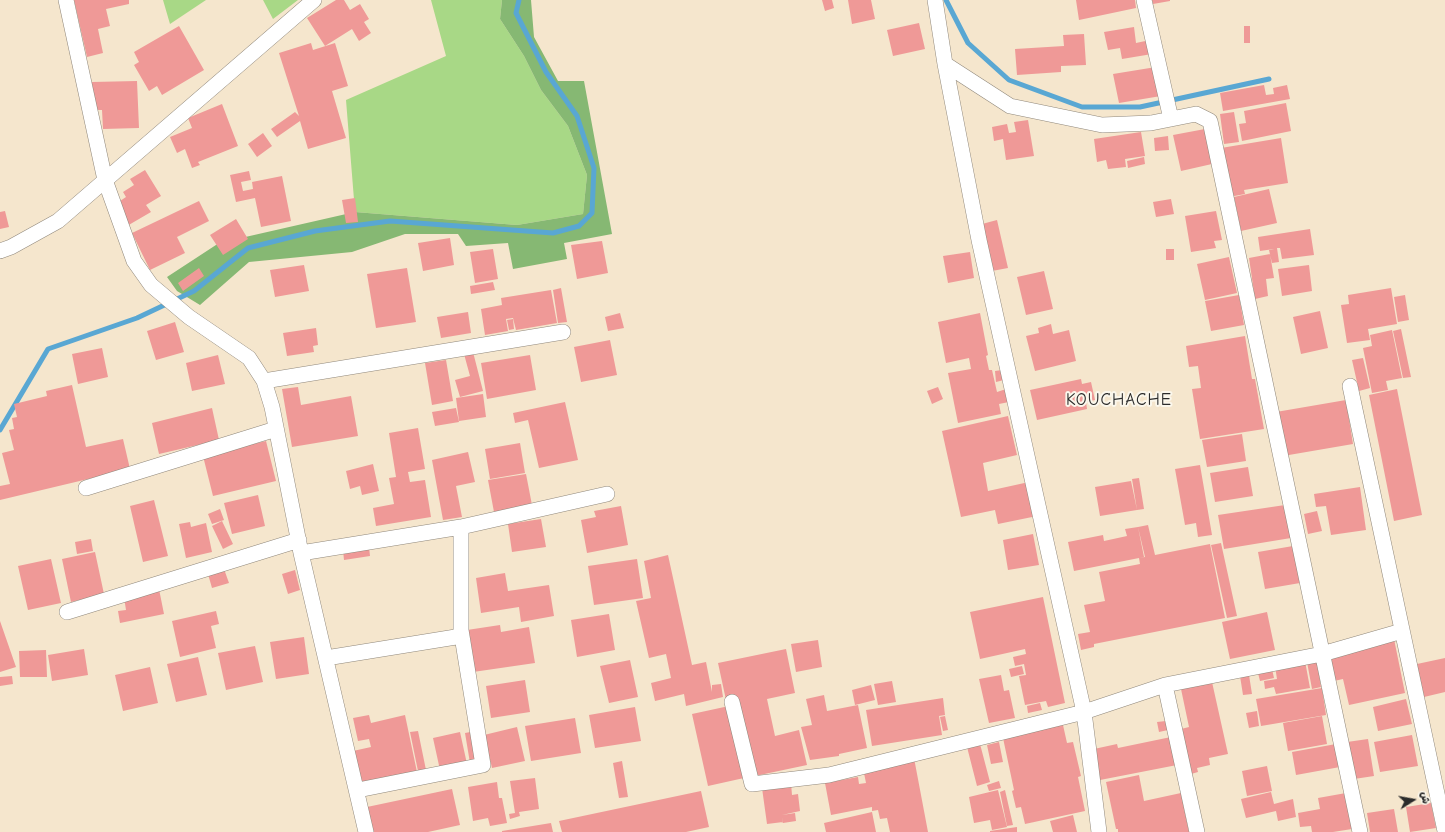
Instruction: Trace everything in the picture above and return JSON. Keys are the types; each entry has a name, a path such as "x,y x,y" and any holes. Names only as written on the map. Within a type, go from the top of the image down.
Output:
{"street":[{"path":"66,0 104,180 134,261 151,285 189,317 249,358 264,381 276,429 300,547 358,790 366,832"},
{"path":"0,251 11,247 58,221 314,0"},
{"path":"936,0 945,64 979,240 1084,712 1099,832"},
{"path":"1144,0 1171,119"},
{"path":"945,64 1010,106 1102,125 1151,123 1196,114 1210,121 1360,832"},
{"path":"264,381 563,332"},
{"path":"1350,386 1445,832"},
{"path":"86,488 276,429"},
{"path":"68,612 300,547 461,527 607,494"},
{"path":"358,790 483,765 462,636 461,527"},
{"path":"732,702 752,784 829,775 1084,712 1165,685 1322,654 1402,631"},
{"path":"326,658 462,636"},
{"path":"1165,685 1197,832"}],"green space":[{"path":"163,0 206,0 170,24"},
{"path":"263,0 298,0 273,19"},
{"path":"431,0 502,0 500,19 524,56 541,90 568,126 587,175 583,214 517,225 355,212 346,100 446,56"},
{"path":"502,0 531,0 534,37 558,81 584,81 612,234 564,243 567,259 513,269 508,243 466,246 458,234 405,234 352,252 249,262 200,305 177,291 167,277 219,243 355,212 517,225 583,214 587,175 568,126 541,90 524,56 500,19"}],"building":[{"path":"74,0 129,0 129,4 106,9 110,26 98,29 103,53 87,57"},
{"path":"336,0 344,0 350,10 360,4 369,19 364,22 371,33 359,41 352,29 325,46 307,18"},
{"path":"822,0 832,0 834,8 825,11"},
{"path":"848,0 871,0 875,19 852,24"},
{"path":"1076,0 1135,0 1136,8 1079,20"},
{"path":"1152,0 1170,0 1170,1 1153,4"},
{"path":"919,23 925,49 893,56 887,30"},
{"path":"179,26 204,70 162,95 157,86 149,91 134,65 139,62 134,52"},
{"path":"1244,26 1250,26 1250,43 1244,43"},
{"path":"1134,27 1136,43 1150,40 1152,54 1122,59 1120,48 1108,50 1104,32"},
{"path":"1084,34 1086,65 1061,66 1061,72 1017,75 1015,49 1064,46 1063,35"},
{"path":"311,43 313,50 335,43 348,86 332,91 346,138 308,149 300,121 277,137 271,129 295,112 299,116 279,53"},
{"path":"1156,67 1161,96 1119,103 1113,74"},
{"path":"137,81 139,128 103,129 102,110 93,110 92,82"},
{"path":"1264,85 1266,95 1274,94 1273,88 1287,85 1290,99 1223,111 1220,93"},
{"path":"1286,103 1291,131 1242,141 1239,124 1246,123 1244,111"},
{"path":"222,104 238,146 198,162 200,165 192,168 185,149 177,153 170,137 192,128 188,118"},
{"path":"1234,112 1239,142 1224,144 1220,114"},
{"path":"1028,120 1034,156 1006,160 1003,139 994,141 992,127 1007,124 1009,133 1016,132 1014,122"},
{"path":"1205,129 1212,164 1181,171 1173,135"},
{"path":"1141,132 1145,156 1125,159 1126,167 1108,169 1106,160 1097,162 1094,139"},
{"path":"263,133 272,146 257,157 248,144"},
{"path":"1168,136 1169,150 1155,151 1154,138"},
{"path":"1281,138 1288,183 1244,190 1245,194 1229,197 1221,148"},
{"path":"1144,157 1145,164 1128,168 1127,161"},
{"path":"145,170 161,196 146,205 151,212 127,226 114,205 126,197 123,192 134,185 130,179"},
{"path":"249,171 251,180 241,182 243,191 253,189 252,182 282,176 291,221 261,227 255,198 236,202 230,175"},
{"path":"1269,189 1277,223 1241,231 1234,197"},
{"path":"355,198 358,222 346,223 342,200"},
{"path":"1171,199 1174,214 1156,217 1153,202"},
{"path":"199,201 209,221 177,237 185,253 150,270 132,233"},
{"path":"5,211 9,227 0,229 0,212"},
{"path":"1216,211 1222,240 1214,241 1216,248 1191,252 1185,216"},
{"path":"236,219 248,239 223,255 210,235"},
{"path":"997,220 1008,268 992,271 982,224"},
{"path":"1310,229 1314,255 1282,259 1280,248 1277,248 1279,262 1272,263 1269,250 1274,249 1260,251 1258,237"},
{"path":"450,238 454,265 423,271 418,243"},
{"path":"602,241 608,273 577,279 571,245"},
{"path":"493,249 498,279 475,283 470,252"},
{"path":"1166,249 1174,249 1174,260 1166,260"},
{"path":"970,252 974,278 948,283 943,256"},
{"path":"1270,254 1274,278 1266,279 1268,296 1255,299 1249,258"},
{"path":"1229,257 1237,293 1205,300 1197,264"},
{"path":"304,265 309,291 275,297 270,270"},
{"path":"1309,265 1312,291 1282,296 1278,269"},
{"path":"199,268 204,276 183,291 178,283"},
{"path":"407,268 416,322 376,328 367,274"},
{"path":"1044,271 1053,309 1026,315 1017,277"},
{"path":"493,282 495,290 471,294 470,286"},
{"path":"561,288 567,322 558,323 553,290"},
{"path":"1391,288 1397,324 1368,329 1370,340 1347,343 1341,305 1349,304 1348,295"},
{"path":"551,290 557,323 516,330 513,318 506,319 508,331 485,335 481,309 502,305 501,298"},
{"path":"1239,295 1244,325 1211,331 1205,301"},
{"path":"1405,295 1409,320 1398,322 1394,297"},
{"path":"1320,311 1328,348 1301,354 1293,317"},
{"path":"468,312 471,333 441,338 437,317"},
{"path":"620,313 624,328 608,331 605,317"},
{"path":"980,313 988,355 986,356 989,370 992,370 997,392 1006,389 1009,402 999,404 1001,414 958,423 948,373 971,369 969,358 946,363 938,322"},
{"path":"513,319 514,329 509,330 507,320"},
{"path":"175,322 184,352 156,360 147,331"},
{"path":"1051,324 1053,334 1069,330 1076,361 1035,371 1026,336 1039,333 1038,328"},
{"path":"316,328 318,345 313,346 314,352 287,356 283,333"},
{"path":"1401,329 1411,377 1403,378 1393,331"},
{"path":"1392,330 1402,378 1386,381 1388,390 1372,393 1363,348 1372,346 1370,335"},
{"path":"1245,336 1252,379 1255,379 1264,429 1200,439 1192,389 1201,388 1198,366 1189,367 1186,346"},
{"path":"610,340 617,375 581,382 574,347"},
{"path":"102,348 108,377 78,384 72,354"},
{"path":"473,352 483,391 460,397 455,380 470,376 464,354"},
{"path":"218,355 225,384 192,391 186,363"},
{"path":"530,355 536,390 487,399 481,363"},
{"path":"1363,358 1370,388 1359,391 1352,360"},
{"path":"446,360 453,401 432,405 425,363"},
{"path":"1002,370 1004,380 996,382 995,371"},
{"path":"1081,379 1082,384 1091,382 1095,400 1086,402 1087,409 1037,420 1030,390"},
{"path":"72,385 86,447 123,439 130,469 0,500 0,486 10,484 2,453 14,450 9,430 14,429 12,418 17,417 14,404 47,396 46,391"},
{"path":"298,387 301,405 351,396 358,436 292,447 282,389"},
{"path":"938,387 943,399 932,404 927,391"},
{"path":"1397,389 1422,515 1394,521 1369,395"},
{"path":"483,394 486,417 459,421 456,398"},
{"path":"1346,400 1353,444 1283,456 1276,412"},
{"path":"565,402 578,460 539,468 528,420 515,423 513,413"},
{"path":"212,408 219,440 159,454 152,423"},
{"path":"456,408 459,422 435,426 432,412"},
{"path":"1008,416 1017,455 983,463 988,491 1029,482 1037,516 998,524 995,510 961,517 942,431"},
{"path":"418,428 425,469 408,472 410,482 425,480 431,517 376,526 373,508 394,504 389,478 396,477 389,433"},
{"path":"1242,434 1246,461 1207,467 1202,440"},
{"path":"266,441 276,481 213,496 203,456"},
{"path":"520,443 525,473 490,479 485,449"},
{"path":"468,452 475,482 456,486 462,517 443,520 432,460"},
{"path":"373,464 379,491 362,495 360,486 350,489 346,471"},
{"path":"1200,465 1212,535 1198,537 1196,523 1185,525 1175,469"},
{"path":"1248,467 1253,496 1215,502 1210,473"},
{"path":"526,474 532,505 494,512 488,480"},
{"path":"1139,478 1144,509 1137,510 1132,479"},
{"path":"1131,481 1137,510 1100,516 1095,487"},
{"path":"1360,487 1366,530 1331,535 1326,506 1316,507 1314,494"},
{"path":"258,495 265,526 232,534 224,503"},
{"path":"154,500 168,556 143,562 130,506"},
{"path":"1285,505 1291,538 1224,549 1218,515"},
{"path":"621,506 628,545 587,553 581,520 596,517 594,511"},
{"path":"220,509 224,520 212,524 208,514"},
{"path":"1317,511 1322,531 1308,534 1304,514"},
{"path":"541,519 546,547 512,552 508,524"},
{"path":"222,521 233,544 223,549 212,526"},
{"path":"190,522 191,527 206,523 212,552 186,558 179,524"},
{"path":"1148,525 1155,555 1210,544 1225,618 1094,644 1094,647 1081,650 1078,634 1090,632 1084,605 1105,601 1099,572 1140,564 1139,558 1145,557 1138,527"},
{"path":"1138,527 1144,557 1074,571 1068,542 1103,535 1104,541 1127,536 1125,529"},
{"path":"1033,534 1039,565 1008,570 1003,540"},
{"path":"91,539 93,551 77,554 75,542"},
{"path":"1221,543 1237,616 1227,618 1211,545"},
{"path":"1293,546 1300,583 1265,589 1258,552"},
{"path":"369,547 370,556 344,560 343,550"},
{"path":"95,552 104,594 71,602 62,559"},
{"path":"668,555 692,665 706,662 712,692 712,685 721,684 723,697 686,706 684,694 655,701 651,683 671,678 666,654 649,658 636,601 651,598 644,561"},
{"path":"51,559 61,603 28,610 18,566"},
{"path":"637,559 643,598 594,605 588,566"},
{"path":"224,569 229,583 212,588 208,574"},
{"path":"295,570 300,590 288,594 282,574"},
{"path":"505,573 508,591 549,585 554,616 521,622 519,607 481,613 476,578"},
{"path":"159,589 164,614 120,623 118,611 126,610 124,597"},
{"path":"1043,597 1065,703 1048,707 1046,701 1025,705 1019,676 1026,675 1024,664 1015,666 1013,657 1026,654 1025,649 980,659 970,612"},
{"path":"216,611 219,624 211,626 216,648 180,657 172,621"},
{"path":"1267,612 1275,650 1230,659 1222,622"},
{"path":"609,614 615,650 577,657 571,620"},
{"path":"0,621 16,667 0,672"},
{"path":"500,625 501,632 529,627 535,663 473,672 467,630"},
{"path":"304,637 309,674 276,679 270,642"},
{"path":"1394,639 1405,693 1349,705 1343,679 1334,681 1328,653"},
{"path":"818,640 822,667 796,672 791,644"},
{"path":"255,646 263,682 226,690 218,653"},
{"path":"84,649 88,675 52,681 48,655"},
{"path":"786,649 795,693 767,699 775,736 799,730 807,765 755,776 726,700 718,663"},
{"path":"46,650 47,677 20,677 19,651"},
{"path":"198,657 207,695 176,702 167,664"},
{"path":"1445,658 1445,692 1424,697 1417,664"},
{"path":"630,660 638,697 609,703 600,666"},
{"path":"1317,660 1321,687 1312,689 1307,662"},
{"path":"1305,661 1310,688 1276,694 1274,687 1265,689 1264,681 1277,679 1275,666"},
{"path":"1022,666 1024,674 1011,677 1009,669"},
{"path":"150,667 158,703 123,711 115,675"},
{"path":"1272,669 1274,678 1260,681 1258,673"},
{"path":"1001,675 1004,691 1009,690 1015,718 989,723 979,679"},
{"path":"1249,675 1252,694 1243,695 1240,676"},
{"path":"12,676 13,684 0,686 0,677"},
{"path":"525,680 530,712 491,718 486,686"},
{"path":"892,681 896,702 878,705 874,684"},
{"path":"1212,682 1228,754 1209,758 1210,765 1197,768 1198,772 1191,774 1181,729 1189,727 1181,689"},
{"path":"871,685 875,700 855,705 852,690"},
{"path":"1322,688 1326,715 1261,726 1256,699"},
{"path":"824,695 827,711 858,705 867,748 839,754 839,756 810,760 801,727 812,725 806,699"},
{"path":"943,698 945,715 939,716 942,735 872,746 866,710"},
{"path":"1406,699 1412,724 1378,731 1373,707"},
{"path":"1040,703 1042,710 1028,713 1027,706"},
{"path":"729,706 744,778 708,786 692,714"},
{"path":"635,707 641,741 595,748 589,715"},
{"path":"1257,711 1259,726 1249,728 1246,713"},
{"path":"369,715 371,723 405,715 417,772 360,784 353,751 371,747 369,739 358,741 353,718"},
{"path":"945,716 948,730 943,731 940,717"},
{"path":"1322,716 1327,744 1288,751 1283,723"},
{"path":"575,718 581,753 531,761 525,726"},
{"path":"1166,721 1168,730 1159,732 1157,722"},
{"path":"1063,725 1067,743 1073,742 1081,776 1078,777 1085,811 1025,824 1021,807 1016,808 1012,791 1014,790 1003,738"},
{"path":"517,727 525,761 492,768 484,735"},
{"path":"418,731 426,770 418,771 410,732"},
{"path":"476,731 481,762 470,763 465,733"},
{"path":"460,732 467,764 440,770 433,738"},
{"path":"1412,735 1418,766 1380,772 1374,742"},
{"path":"1171,737 1177,765 1100,780 1094,749 1117,744 1118,748"},
{"path":"1368,739 1374,776 1354,779 1347,742"},
{"path":"999,742 1003,762 991,764 987,745"},
{"path":"980,744 990,782 977,786 967,747"},
{"path":"1336,744 1340,767 1296,775 1292,752"},
{"path":"914,758 928,832 890,832 887,818 880,819 878,810 872,811 872,807 831,815 825,783 858,777 859,784 866,783 863,768"},
{"path":"622,761 628,797 619,798 613,763"},
{"path":"1267,766 1272,791 1247,796 1242,771"},
{"path":"1139,775 1144,801 1181,793 1189,832 1118,832 1118,829 1116,829 1106,782"},
{"path":"535,778 539,809 519,812 520,816 510,819 509,814 515,813 510,781"},
{"path":"999,781 1001,788 989,791 987,785"},
{"path":"497,782 499,798 502,798 507,823 490,826 488,818 473,821 468,787"},
{"path":"791,783 792,795 798,794 800,811 782,815 795,813 796,821 767,824 762,788"},
{"path":"452,789 460,825 428,832 372,832 367,807"},
{"path":"998,790 1007,827 992,830 990,820 974,823 969,797"},
{"path":"1005,790 1013,825 1007,826 1000,792"},
{"path":"701,791 709,827 686,832 562,832 559,821"},
{"path":"1271,792 1274,804 1293,799 1296,817 1278,821 1276,811 1246,818 1241,799"},
{"path":"1346,793 1352,829 1333,832 1312,832 1311,826 1300,827 1298,813 1320,809 1318,798"},
{"path":"1431,803 1436,828 1410,832 1406,807"},
{"path":"1394,809 1398,832 1370,832 1367,813"},
{"path":"872,812 876,832 826,832 824,823"},
{"path":"1073,815 1077,832 1053,832 1050,821"},
{"path":"551,823 553,832 502,832 502,831"},
{"path":"1017,827 1017,832 990,832 990,831"}],"waterway":[{"path":"0,430 48,349 137,318 194,291 248,248 315,231 390,221 553,233 579,226 592,213 594,168 577,116 546,72 516,13 519,0"},
{"path":"946,0 968,43 1009,80 1082,107 1140,107 1269,79"}],"district":[{"name":"KOUCHACHE","path":"1119,400"}]}
